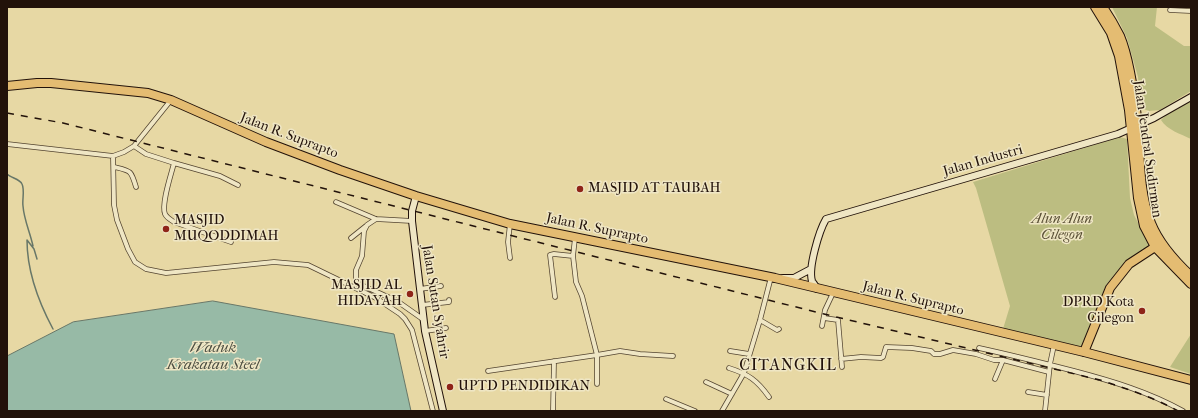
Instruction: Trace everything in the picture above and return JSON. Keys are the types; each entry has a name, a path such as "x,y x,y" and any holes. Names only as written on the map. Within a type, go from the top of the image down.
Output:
{"highway":[{"name":"Jalan Jendral Sudirman","path":"1095,7 1111,33 1120,56 1129,110 1139,155 1144,198 1149,219 1164,247 1191,276"},
{"name":"Jalan Jendral Sudirman","path":"1103,7 1120,36 1125,50 1134,98 1138,198 1144,226 1155,247 1191,284"},
{"name":"Jalan R. Suprapto","path":"7,86 37,82 51,82 148,93 171,100 266,142 340,170 416,196 510,224 773,278 1084,352 1191,380"},
{"path":"1084,352 1103,301 1110,288 1129,264 1155,247"}],"street":[{"path":"1170,10 1191,11"},
{"name":"Jalan Industri","path":"817,289 812,280 811,269 818,236 826,219 1118,134 1154,118 1191,97"},
{"path":"7,144 113,156 134,146 171,100"},
{"path":"134,146 146,154 220,176 238,185"},
{"path":"113,156 114,205 122,237 135,262 146,269 166,273 274,262 308,265 376,298 400,314 409,325 414,337 433,411"},
{"path":"174,163 165,200 165,214 174,222 231,242"},
{"path":"114,167 131,172 136,187"},
{"name":"Jalan Sutan Syahrir","path":"416,196 412,211 412,221 425,331 443,411"},
{"path":"336,202 376,219 412,221"},
{"path":"351,238 376,219"},
{"path":"510,224 508,235 510,258"},
{"path":"353,287 357,282 356,270 362,256 364,234 367,225"},
{"path":"575,238 573,256 576,282 582,296 597,355 597,384"},
{"path":"555,297 550,255 573,256"},
{"path":"722,411 744,373 773,278 794,278 811,269"},
{"path":"357,282 397,301 424,320"},
{"path":"420,289 441,286"},
{"path":"822,326 825,310 833,293"},
{"path":"422,305 449,302 449,300"},
{"path":"824,318 838,320 842,368"},
{"path":"760,320 777,330 780,329"},
{"path":"425,331 446,328"},
{"path":"1045,411 1050,364 1054,345"},
{"path":"841,359 861,357 881,358 883,357 885,348 892,347 931,351 934,354 940,354 953,350 976,354 994,360 1003,360 1049,372"},
{"path":"979,348 1050,364 1112,382 1156,397 1183,411"},
{"path":"488,371 620,351 673,356"},
{"path":"730,351 749,354"},
{"path":"995,379 1003,360"},
{"path":"553,411 554,361"},
{"path":"729,368 744,373 757,381 769,397"},
{"path":"706,382 732,394"},
{"path":"1028,392 1047,395"},
{"path":"666,399 695,411"}],"green space":[{"path":"1112,7 1157,7 1155,26 1184,46 1191,46 1191,91 1160,110 1149,111 1141,108 1138,77 1127,38"},
{"path":"1191,100 1191,139 1170,129 1161,120 1169,112"},
{"name":"Alun Alun Cilegon","path":"1120,137 1127,139 1130,198 1134,215 1150,246 1127,260 1106,285 1081,347 1003,329 1010,306 973,182"},
{"path":"1191,334 1191,374 1170,367"}],"water":[{"name":"Waduk Krakatau Steel","path":"213,301 394,334 411,411 7,411 7,356 73,322"}],"waterway":[{"path":"7,174 22,184 24,211 33,246"},
{"path":"34,249 27,240 29,263 34,286 53,329"},
{"path":"34,249 37,259"}],"railway":[{"path":"7,113 63,123 824,314 1100,380 1149,397 1178,411"}],"place":[{"name":"MASJID AT TAUBAH","path":"580,189"},
{"name":"MASJID MUQODDIMAH","path":"166,229"},
{"name":"MASJID AL HIDAYAH","path":"410,294"},
{"name":"DPRD Kota Cilegon","path":"1142,311"},
{"name":"UPTD PENDIDIKAN","path":"450,387"}],"district":[{"name":"CITANGKIL","path":"788,366"}]}
